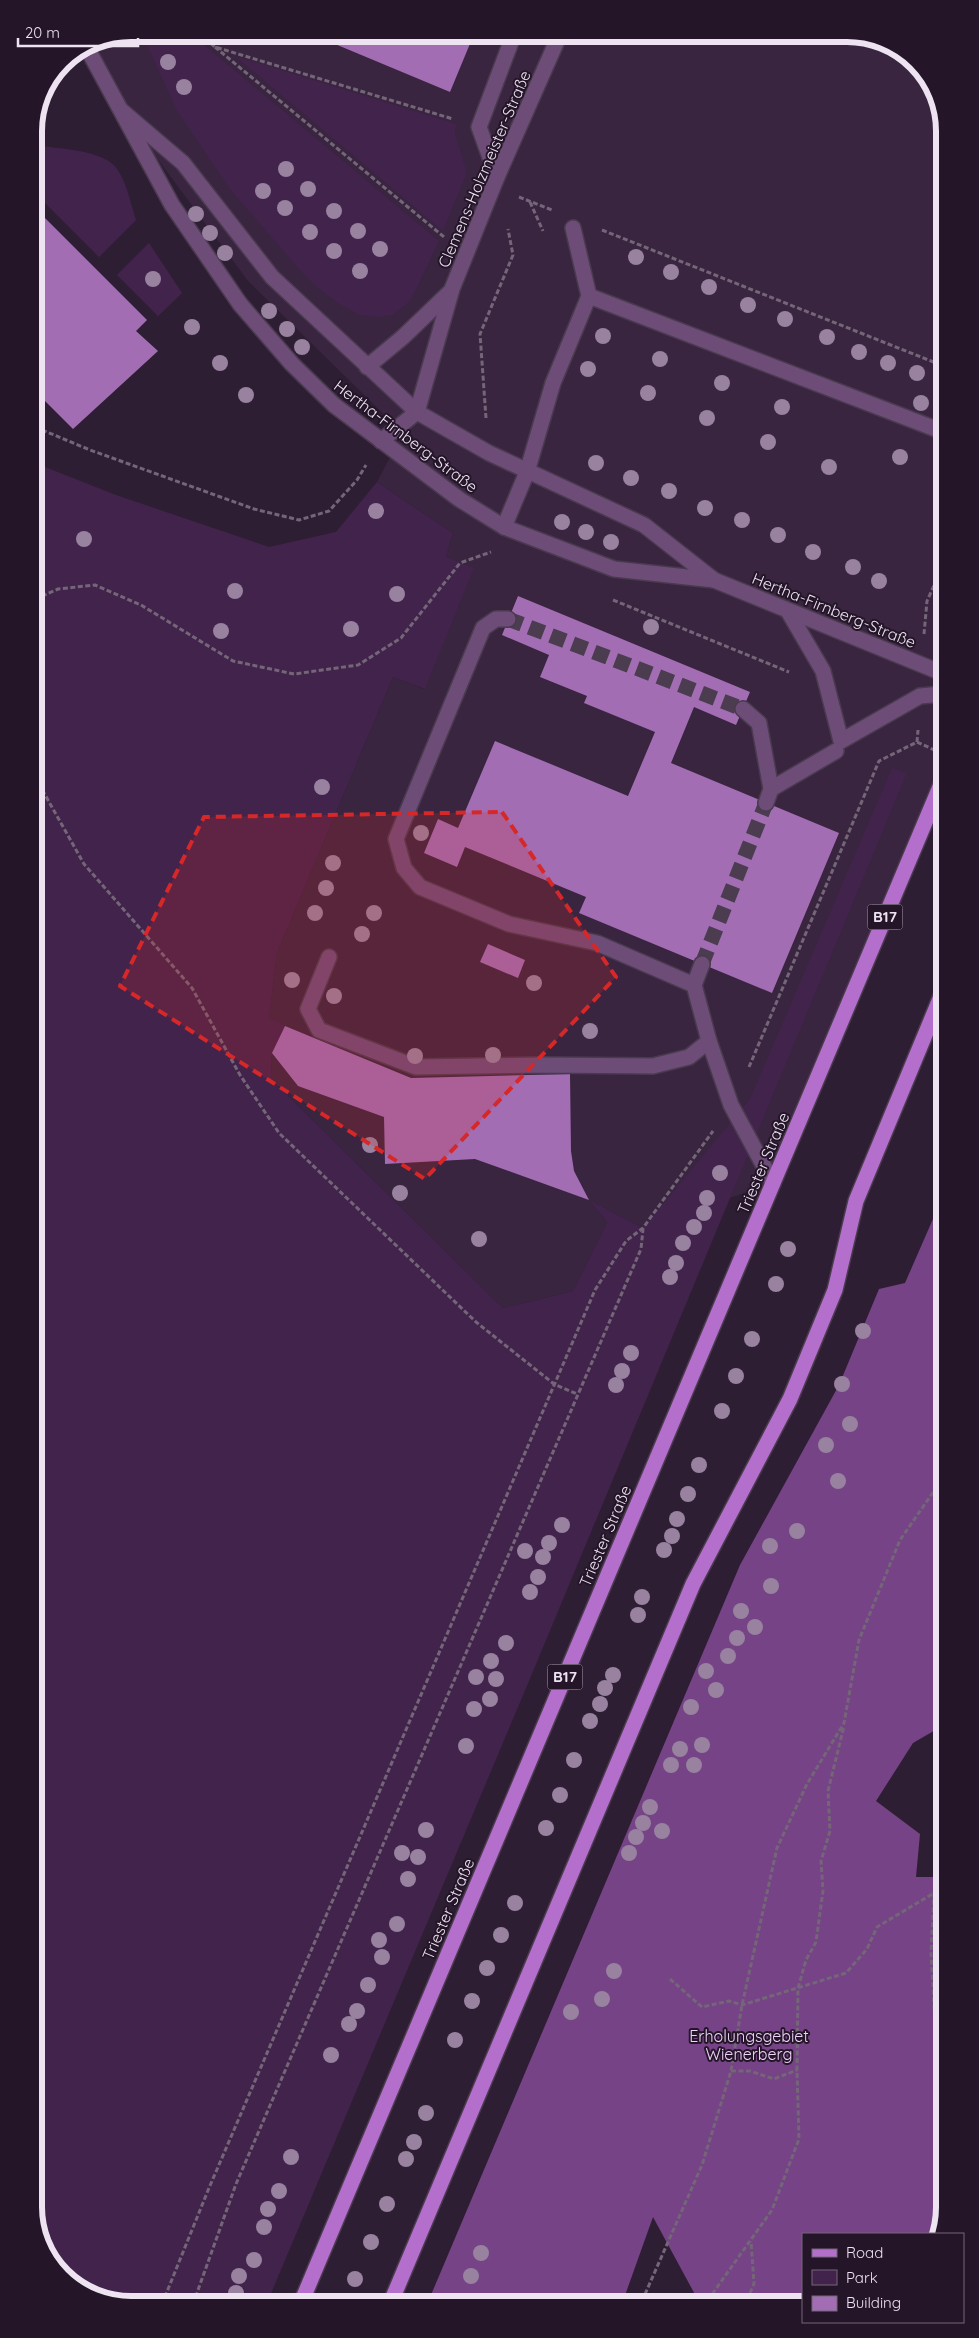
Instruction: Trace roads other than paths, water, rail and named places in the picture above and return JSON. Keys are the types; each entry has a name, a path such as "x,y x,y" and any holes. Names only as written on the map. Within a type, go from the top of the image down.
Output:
{"main road":[{"name":"Triester Straße","path":"304,2295 936,796"},
{"path":"393,2295 693,1584 790,1399 835,1290 856,1202 936,1009"}],"street":[{"path":"497,185 479,127 511,43"},
{"name":"Clemens-Holzmeister-Straße","path":"417,412 452,290 556,43"},
{"name":"Hertha-Firnberg-Straße","path":"90,53 172,205 240,304 292,364 334,406 459,500 504,528 614,569 714,580"},
{"name":"Hertha-Firnberg-Straße","path":"122,111 183,163 272,277 417,412 489,454 644,526 714,580 788,612 936,671"},
{"path":"504,528 527,472 553,383 589,296 573,228"},
{"name":"Clemens-Holzmeister-Straße","path":"367,367 403,338 452,290"},
{"path":"589,296 936,429"},
{"path":"381,442 417,412"},
{"path":"788,612 823,672 838,746"},
{"path":"508,619 496,619 484,628 396,839 404,868 420,888 509,924 597,944 694,985"},
{"path":"743,709 759,724 768,796 838,746 920,696 936,695"},
{"path":"329,958 308,1010 319,1030 416,1068 544,1065 653,1066 689,1057 709,1041"},
{"path":"702,964 694,985 709,1041 731,1106 773,1183"}],"tunnel":[{"path":"508,619 743,709"},
{"path":"702,964 766,803"}],"park label":[{"name":"Erholungsgebiet Wienerberg","path":"749,2045"}]}
